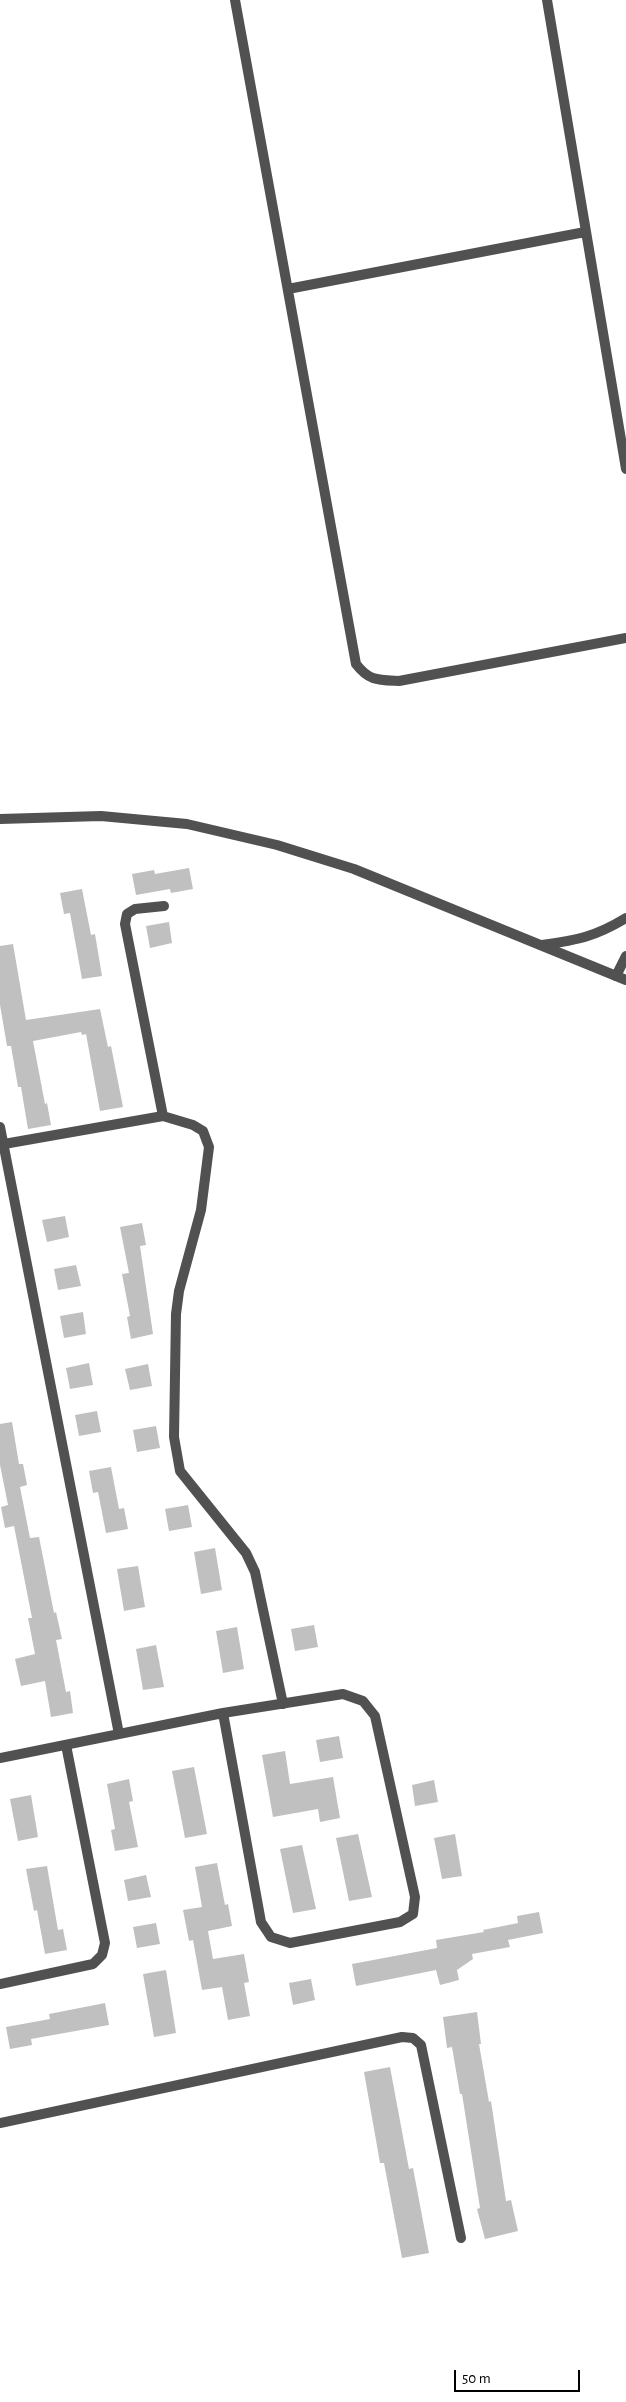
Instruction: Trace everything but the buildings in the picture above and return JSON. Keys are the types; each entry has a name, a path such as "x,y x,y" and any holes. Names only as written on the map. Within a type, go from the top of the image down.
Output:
{"street":[{"path":"235,0 356,664 364,674 376,680 399,680 626,638"},
{"path":"546,0 626,469"},
{"path":"288,289 585,232"},
{"path":"0,819 25,816 101,816 186,824 354,868 621,978 626,956"},
{"path":"162,1116 125,924 127,914 135,910 164,906"},
{"path":"541,945 582,939 604,932 626,918"},
{"path":"4,1144 162,1116 193,1125 203,1132 209,1148 201,1210 180,1290 176,1314 174,1437 180,1471 246,1553 255,1572 283,1704"},
{"path":"0,1127 119,1734"},
{"path":"0,1758 223,1713 344,1694 363,1701 375,1716 415,1897 413,1914 400,1922 290,1943 271,1937 262,1922 223,1713"},
{"path":"0,1984 93,1964 102,1954 105,1943 66,1745"},
{"path":"0,2123 402,2036 414,2038 421,2045 461,2238"}]}
